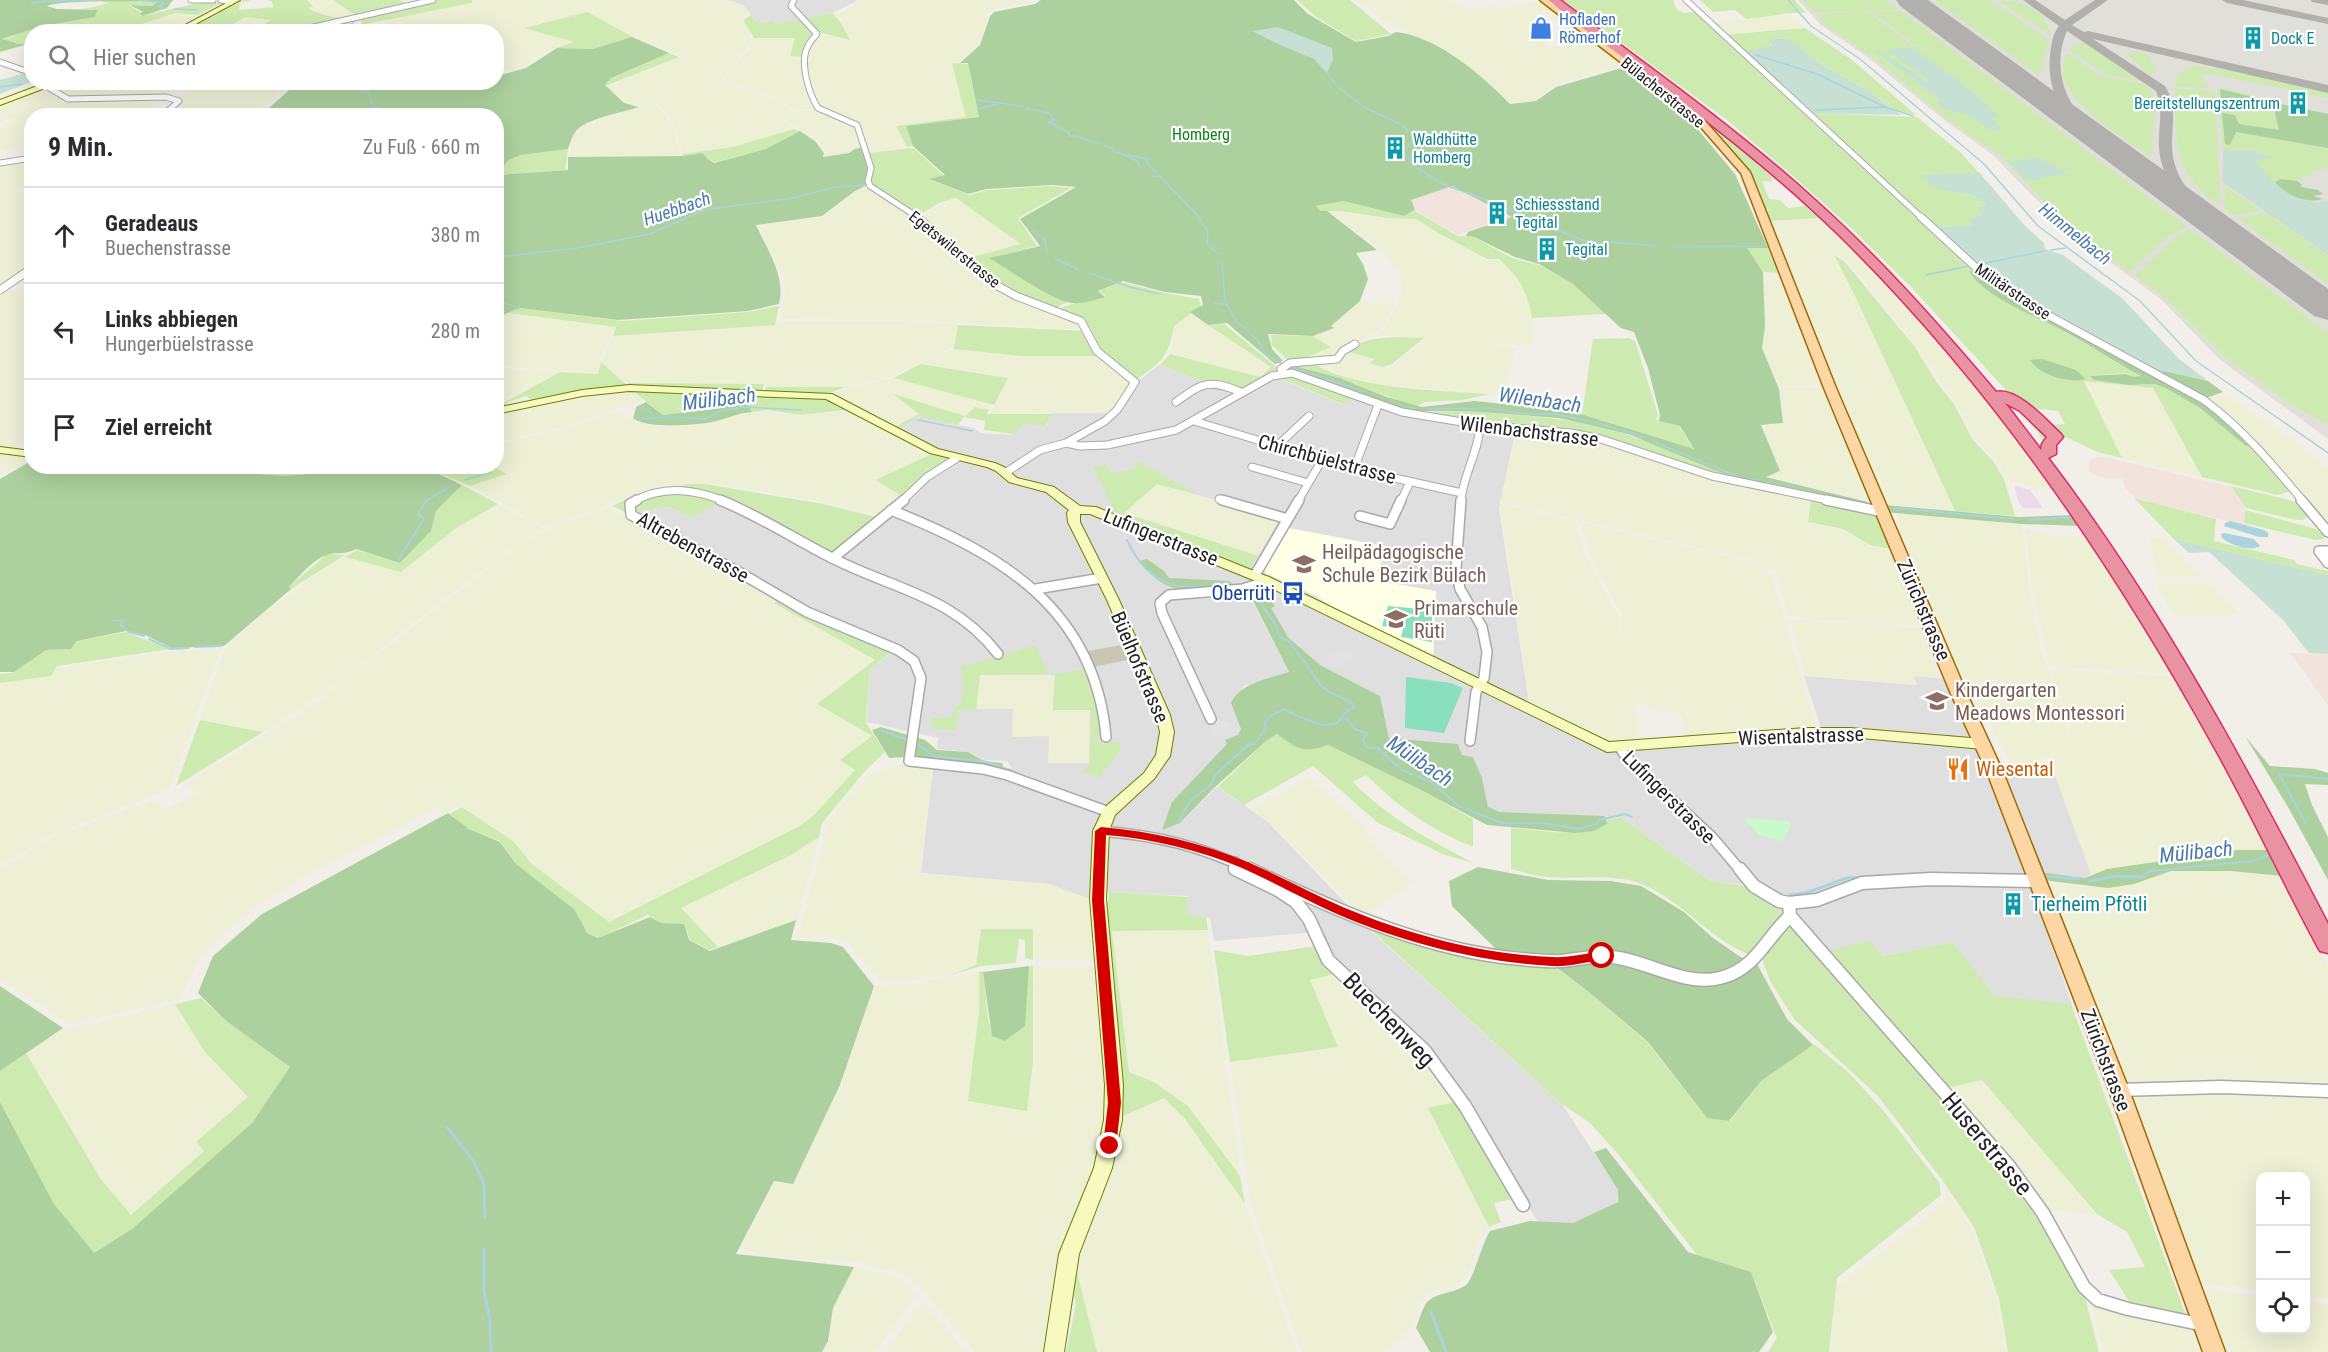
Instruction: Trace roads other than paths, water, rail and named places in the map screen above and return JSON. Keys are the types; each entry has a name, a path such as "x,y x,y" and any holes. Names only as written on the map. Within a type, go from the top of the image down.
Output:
{"highway":[{"path":"1554,0 1721,126 1800,192 1892,281 1972,371 2080,512 2165,642 2249,790 2328,945"},
{"path":"1560,0 1727,125 1807,192 1915,297 2001,395 2025,408 2056,437 2049,444 2048,454 2118,552 2182,652 2250,770 2328,919"}],"main road":[{"name":"Bülacherstrasse","path":"1544,0 1695,115 1722,144"},
{"name":"Zürichstrasse","path":"1722,144 1745,172 1830,388 1959,694 1983,744 2119,1090 2214,1352"}],"street":[{"path":"191,0 213,0"},
{"path":"221,0 234,1"},
{"path":"327,24 433,0"},
{"name":"Egetswilerstrasse","path":"794,0 791,6 818,34 806,50 808,83 815,104 818,108 857,124 871,168 868,181 870,186 918,217 996,285 1016,296 1081,321 1089,331 1096,351 1135,382 1110,417 1066,443 1040,450 1005,473"},
{"name":"Militärstrasse","path":"1686,0 1983,274 2020,300 2184,388 2228,416 2249,436 2328,532"},
{"path":"190,24 234,1"},
{"path":"0,62 24,70"},
{"path":"0,103 37,90"},
{"path":"52,90 68,99 166,97 179,101 171,108"},
{"path":"0,163 24,159"},
{"path":"0,290 24,274"},
{"path":"1066,443 1094,447 1119,444 1176,430 1284,369 1290,363 1337,359 1355,344"},
{"name":"Wilenbachstrasse","path":"1284,369 1402,412 1480,425 1601,438 1712,476 1882,512"},
{"path":"1176,402 1205,382 1214,382 1241,392"},
{"name":"Lufingerstrasse","path":"504,409 582,393 629,388 817,394 837,399 916,443 957,458 991,465 1013,480 1050,489 1077,510 1092,510 1261,578 1592,740 1607,747 1620,748 1627,758 1712,837 1754,886 1779,901 1789,903"},
{"path":"1354,469 1378,405"},
{"path":"1278,446 1309,416"},
{"name":"Chirchbüelstrasse","path":"1194,421 1354,469 1462,493"},
{"path":"1470,741 1472,713 1480,684 1484,678 1486,652 1482,627 1460,590 1456,568 1462,493 1479,443 1480,425"},
{"path":"0,450 24,453"},
{"path":"833,558 862,537 917,489 927,477 957,458"},
{"path":"1211,719 1162,613 1160,603 1168,595 1245,588 1261,578 1288,519 1322,460"},
{"path":"1251,467 1308,483"},
{"path":"1360,516 1390,524 1410,482"},
{"name":"Altrebenstrasse","path":"833,558 790,533 699,492 665,490 651,493 630,504 631,515 658,531 699,550 807,612 898,650 914,661 921,678 909,761 1007,775 1109,812"},
{"path":"1219,499 1288,519"},
{"path":"891,510 942,530 1001,561 1036,589 1073,634 1081,650 1104,708 1106,737"},
{"name":"Büelhofstrasse","path":"1077,510 1073,513 1074,522 1102,578 1163,715 1167,732 1163,756 1156,767 1109,812"},
{"path":"2328,551 2319,551 2328,563"},
{"path":"833,558 951,608 980,631 998,654"},
{"path":"1036,589 1102,578"},
{"name":"Wisentalstrasse","path":"1620,748 1761,734 1832,732 1983,744"},
{"path":"1054,1352 1069,1254 1103,1168 1113,1120 1114,1085 1098,900 1101,831 1109,812"},
{"path":"1101,831 1172,840 1235,862 1342,911 1419,939 1463,950 1554,962 1602,956 1636,963 1673,976 1705,980 1737,972 1757,959 1779,925 1790,916 1789,903 1816,900 1862,883 1931,879 2036,881"},
{"name":"Buechenweg","path":"1235,862 1234,868 1238,872 1283,892 1295,901 1304,911 1326,958 1392,1017 1425,1052 1466,1111 1523,1205"},
{"name":"Huserstrasse","path":"1790,916 2009,1166 2043,1213 2084,1287 2098,1300 2204,1325"},
{"path":"2119,1090 2221,1087 2328,1091"}],"water":[{"path":"2230,521 2264,530 2268,533 2268,537 2259,537 2224,526"},
{"path":"2221,534 2254,539 2260,546 2246,548 2235,545 2222,538"}],"waterway":[{"path":"49,1 99,0"},
{"path":"138,0 165,3 159,6 164,8"},
{"name":"Himmelbach","path":"1788,0 1811,26 1860,59 1984,164 2038,226 2140,301 2196,361 2328,453"},
{"path":"31,3 45,1"},
{"path":"174,9 197,10"},
{"path":"352,24 356,19"},
{"path":"1756,55 1817,74 1885,107"},
{"path":"1327,73 1335,83"},
{"path":"0,87 21,84"},
{"path":"1338,87 1364,107 1402,125 1415,137 1407,148"},
{"path":"358,90 368,92 373,106 379,108"},
{"name":"Wilenbach","path":"977,100 1001,103"},
{"name":"Wilenbach","path":"978,109 1001,103"},
{"name":"Wilenbach","path":"1001,103 1020,106"},
{"path":"1816,110 1885,107"},
{"path":"1885,107 1913,116"},
{"name":"Wilenbach","path":"1026,108 1052,114 1051,118 1055,120 1049,122 1069,133 1069,136 1076,136 1098,144"},
{"name":"Wilenbach","path":"1105,146 1112,148 1114,152 1147,159 1146,162 1160,177"},
{"path":"1402,152 1416,166"},
{"name":"Wilenbach","path":"1122,154 1137,161 1140,167"},
{"path":"1417,168 1442,184 1492,202"},
{"name":"Wilenbach","path":"1151,176 1160,177"},
{"name":"Wilenbach","path":"1160,177 1196,214 1208,231 1207,244 1218,254"},
{"name":"Huebbach","path":"504,256 572,249 650,234 704,210 794,198 834,187 866,185"},
{"path":"1498,204 1521,216 1585,241 1595,241"},
{"name":"Huebbach","path":"1033,231 1045,239 1047,252"},
{"path":"1611,242 1656,246"},
{"path":"1673,247 1762,246"},
{"path":"2051,250 2066,248"},
{"path":"1982,264 2044,251"},
{"name":"Huebbach","path":"1055,258 1077,269"},
{"name":"Wilenbach","path":"1222,262 1225,301 1236,321 1258,340 1264,353 1282,364"},
{"path":"1926,275 1968,266"},
{"name":"Huebbach","path":"1089,273 1129,287 1159,294"},
{"path":"504,302 518,308"},
{"name":"Huebbach","path":"1215,303 1227,305"},
{"name":"Wilenbach","path":"1289,367 1347,386 1365,395"},
{"path":"642,406 654,416"},
{"name":"Wilenbach","path":"1396,406 1415,409"},
{"name":"Mülibach","path":"639,419 672,417 705,419 721,411 743,407 802,410"},
{"name":"Wilenbach","path":"1428,409 1489,408 1524,414 1555,414 1601,424 1646,438"},
{"name":"Mülibach","path":"918,420 972,431"},
{"name":"Wilenbach","path":"1652,441 1744,479 1757,480"},
{"name":"Mülibach","path":"465,480 484,474"},
{"name":"Wilenbach","path":"1765,482 1826,496"},
{"name":"Mülibach","path":"427,501 449,487"},
{"name":"Mülibach","path":"398,560 424,519 418,514 427,501"},
{"name":"Wilenbach","path":"1896,508 2013,519"},
{"name":"Wilenbach","path":"2028,520 2073,517"},
{"name":"Mülibach","path":"1127,540 1137,558 1159,579 1186,587 1236,585"},
{"path":"1179,821 1191,800 1211,785 1215,775 1248,745 1254,744 1266,729 1265,722 1270,716 1284,709 1327,725 1337,723 1348,710 1355,707 1350,701 1321,686 1290,642 1280,637 1275,624 1252,591"},
{"name":"Mülibach","path":"113,621 122,620 121,626 129,632 144,636"},
{"name":"Mülibach","path":"149,639 171,649 188,648"},
{"name":"Mülibach","path":"195,647 221,646"},
{"name":"Mülibach","path":"1343,718 1347,719 1355,729 1367,733 1363,741 1367,747 1377,748 1402,770 1431,782 1459,806 1502,823 1543,823 1578,829 1597,824 1599,820 1625,814 1632,817"},
{"path":"882,731 910,741"},
{"path":"916,743 935,757 983,761 1010,770"},
{"path":"2306,824 2279,774 2328,779"},
{"name":"Mülibach","path":"2152,871 2252,861 2270,854"},
{"name":"Mülibach","path":"2089,881 2118,876 2141,877 2154,869"},
{"name":"Mülibach","path":"1790,895 1806,893 1847,878 1913,874"},
{"name":"Mülibach","path":"2043,876 2079,879"},
{"path":"447,1127 473,1160 484,1184 485,1218"},
{"path":"484,1250 484,1292 490,1321 491,1352"},
{"path":"1431,1312 1446,1352"}],"place":[{"name":"Hofladen Römerhof","path":"1541,28"},
{"name":"Dock E","path":"2253,38"},
{"name":"Bereitstellungszentrum","path":"2298,103"},
{"name":"Waldhütte Homberg","path":"1395,148"},
{"name":"Schiessstand Tegital","path":"1497,213"},
{"name":"Tegital","path":"1547,249"},
{"name":"Heilpädagogische Schule Bezirk Bülach","path":"1304,564"},
{"name":"Oberrüti","path":"1293,593"},
{"name":"Primarschule Rüti","path":"1396,619"},
{"name":"Kindergarten Meadows Montessori","path":"1937,701"},
{"name":"Wiesental","path":"1958,769"},
{"name":"Tierheim Pfötli","path":"2013,904"}],"park label":[{"name":"Homberg","path":"1201,134"}]}
